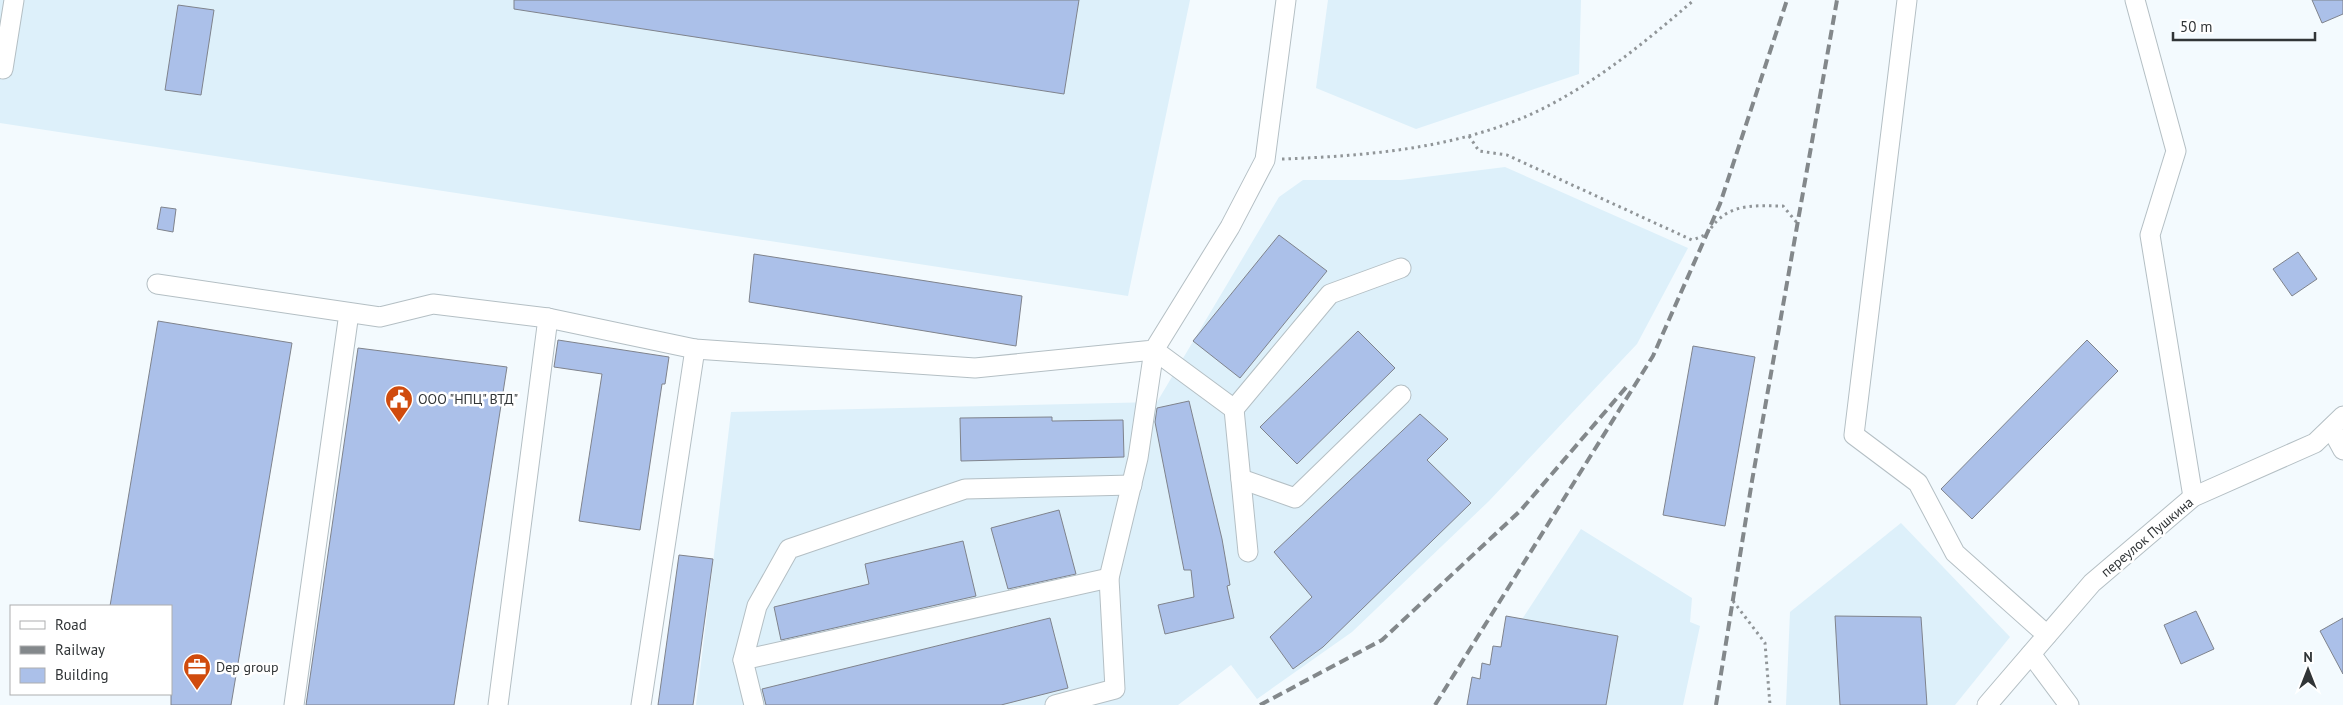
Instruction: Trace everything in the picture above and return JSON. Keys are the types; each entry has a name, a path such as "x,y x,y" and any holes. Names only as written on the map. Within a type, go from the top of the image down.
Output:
{"street":[{"path":"3,69 14,0"},
{"path":"1055,705 1115,689 1109,578 1138,458 1154,350 1230,227 1265,160 1286,0"},
{"path":"1907,0 1854,435 1918,483 1955,553 2047,635"},
{"path":"2135,0 2176,152 2150,235 2193,497"},
{"path":"1248,552 1234,409 1330,294 1402,268"},
{"path":"157,284 380,317 434,304 548,318 695,349 975,368 1154,350 1234,409"},
{"path":"294,705 349,313"},
{"path":"498,705 548,318"},
{"path":"641,705 695,349"},
{"path":"1241,479 1295,498 1402,395"},
{"path":"2337,422 2343,450"},
{"name":"переулок Пушкина","path":"1987,705 2092,583 2193,497 2315,443 2337,422"},
{"path":"754,705 743,660 757,606 789,549 964,489 1132,484"},
{"path":"743,660 1109,578"},
{"path":"2031,654 2069,705"}],"path":[{"path":"1265,160 1386,153 1469,136 1527,116 1593,80 1646,42 1694,0"},
{"path":"1469,136 1479,151 1507,155 1692,240 1708,234 1719,219 1740,207 1783,206 1798,224"},
{"path":"1732,601 1765,643 1770,705"}],"shaded area":[{"path":"0,0 1190,0 1128,296 0,123"},
{"path":"1328,0 1581,0 1579,74 1416,129 1316,88"},
{"path":"1505,167 1688,248 1637,344 1489,501 1352,632 1257,699 1231,665 1178,705 696,705 731,412 1157,402 1279,197 1303,180 1401,180"},
{"path":"1901,523 2010,637 1955,705 1786,705 1790,612"},
{"path":"1581,529 1692,598 1690,622 1700,626 1683,705 1466,705"}],"building":[{"path":"514,0 1079,0 1064,94 514,9"},
{"path":"2312,0 2343,0 2343,14 2322,23"},
{"path":"178,5 214,10 201,95 165,90"},
{"path":"161,207 176,209 173,232 157,229"},
{"path":"1279,235 1327,271 1240,378 1193,341"},
{"path":"2298,252 2317,279 2292,296 2273,269"},
{"path":"754,254 1022,296 1016,346 749,302"},
{"path":"158,321 292,343 231,705 171,705 172,605 110,605"},
{"path":"1358,331 1395,368 1297,464 1260,427"},
{"path":"558,340 669,357 665,384 662,384 640,530 579,521 602,374 554,367"},
{"path":"2087,340 2118,371 1972,519 1941,489"},
{"path":"1693,346 1755,357 1725,526 1663,515"},
{"path":"358,348 507,367 454,705 306,705"},
{"path":"1189,401 1222,539 1230,585 1227,586 1234,618 1165,634 1158,605 1194,597 1191,570 1184,570 1155,422 1157,408"},
{"path":"1420,414 1448,439 1427,460 1471,503 1323,647 1293,669 1270,637 1312,597 1274,552"},
{"path":"1052,417 1052,421 1123,420 1124,457 961,461 960,418"},
{"path":"1059,510 1076,574 1008,589 991,528"},
{"path":"963,541 976,596 781,640 774,607 869,584 865,564"},
{"path":"679,555 713,559 693,705 658,705"},
{"path":"2196,611 2214,649 2181,664 2164,625"},
{"path":"1506,616 1618,636 1606,705 1467,705 1472,677 1480,679 1482,663 1490,665 1493,646 1501,647"},
{"path":"1835,616 1921,617 1927,705 1840,705"},
{"path":"1050,618 1068,688 1001,705 766,705 762,689"},
{"path":"2343,618 2343,674 2320,631"}],"railway":[{"path":"1435,705 1653,356 1720,204 1787,0"},
{"path":"1716,705 1752,481 1837,0"},
{"path":"1260,705 1382,640 1521,510 1629,384"}],"place":[{"name":"ООО \"НПЦ\" ВТД\"","path":"399,423"},
{"name":"Dep group","path":"197,691"}]}
